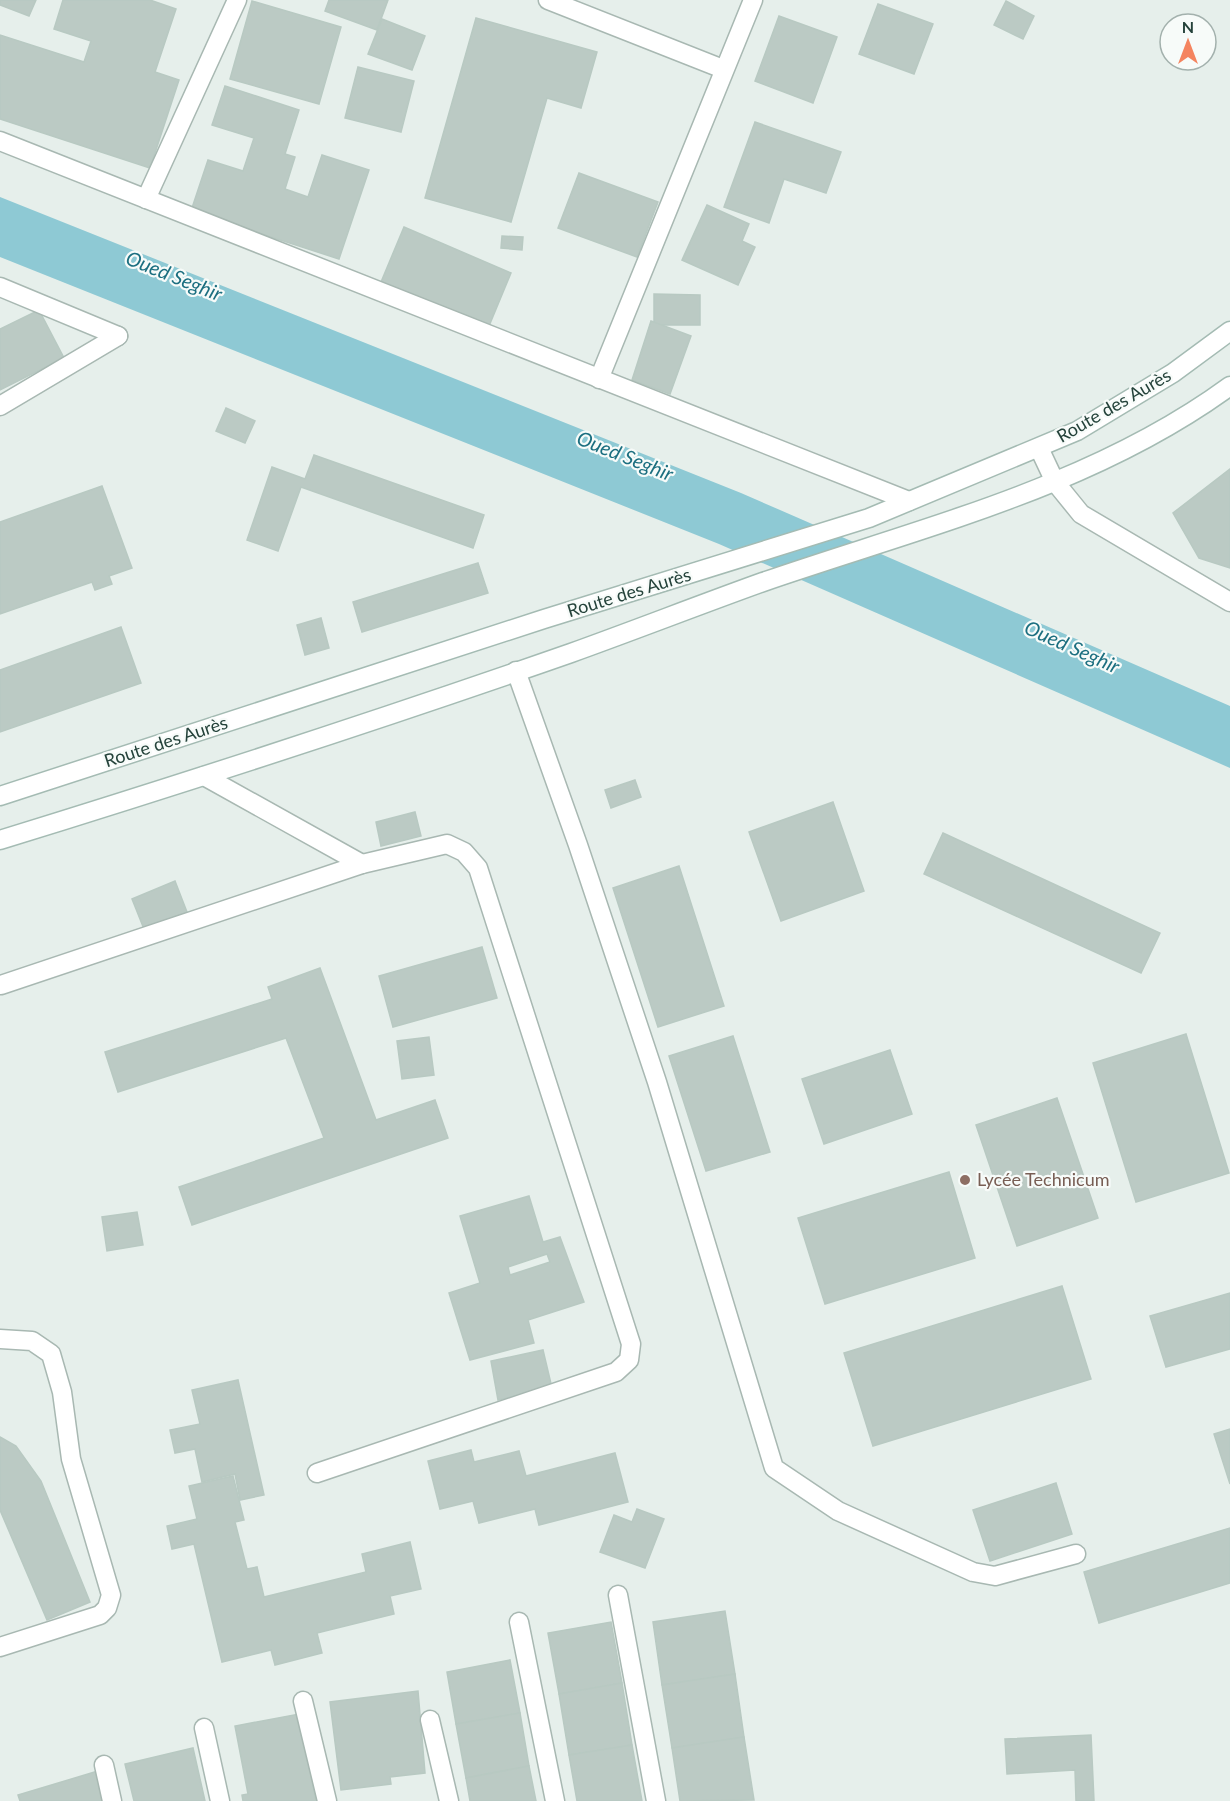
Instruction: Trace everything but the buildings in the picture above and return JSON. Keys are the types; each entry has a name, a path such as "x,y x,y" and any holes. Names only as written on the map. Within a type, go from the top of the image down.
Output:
{"street":[{"path":"146,199 237,0"},
{"path":"548,0 723,69"},
{"path":"599,379 723,69 753,0"},
{"path":"0,141 909,501"},
{"path":"0,287 118,336 0,406"},
{"name":"Route des Aurès","path":"0,796 688,574 869,518 1077,431 1173,373 1230,331"},
{"name":"Route des Aurès","path":"0,840 204,776 516,671 1055,482 1113,457 1203,406 1230,386"},
{"path":"1039,448 1055,482 1080,514 1230,602"},
{"path":"516,671 578,845 657,1082 774,1468 838,1511 973,1572 995,1576 1076,1554"},
{"path":"204,776 362,864"},
{"path":"1,985 362,864 447,844 464,852 478,868 631,1344 629,1360 616,1372 316,1473"},
{"path":"0,1339 32,1341 51,1354 62,1392 71,1459 111,1595 107,1608 100,1615 0,1647"},
{"path":"618,1595 656,1801"},
{"path":"519,1622 555,1801"},
{"path":"303,1701 327,1801"},
{"path":"430,1720 449,1801"},
{"path":"204,1728 220,1801"},
{"path":"104,1765 112,1801"}],"water":[{"name":"Oued Seghir","path":"0,197 741,493 1230,706 1230,768 719,544 0,257"}],"place":[{"name":"Lycée Technicum","path":"965,1180"}]}
